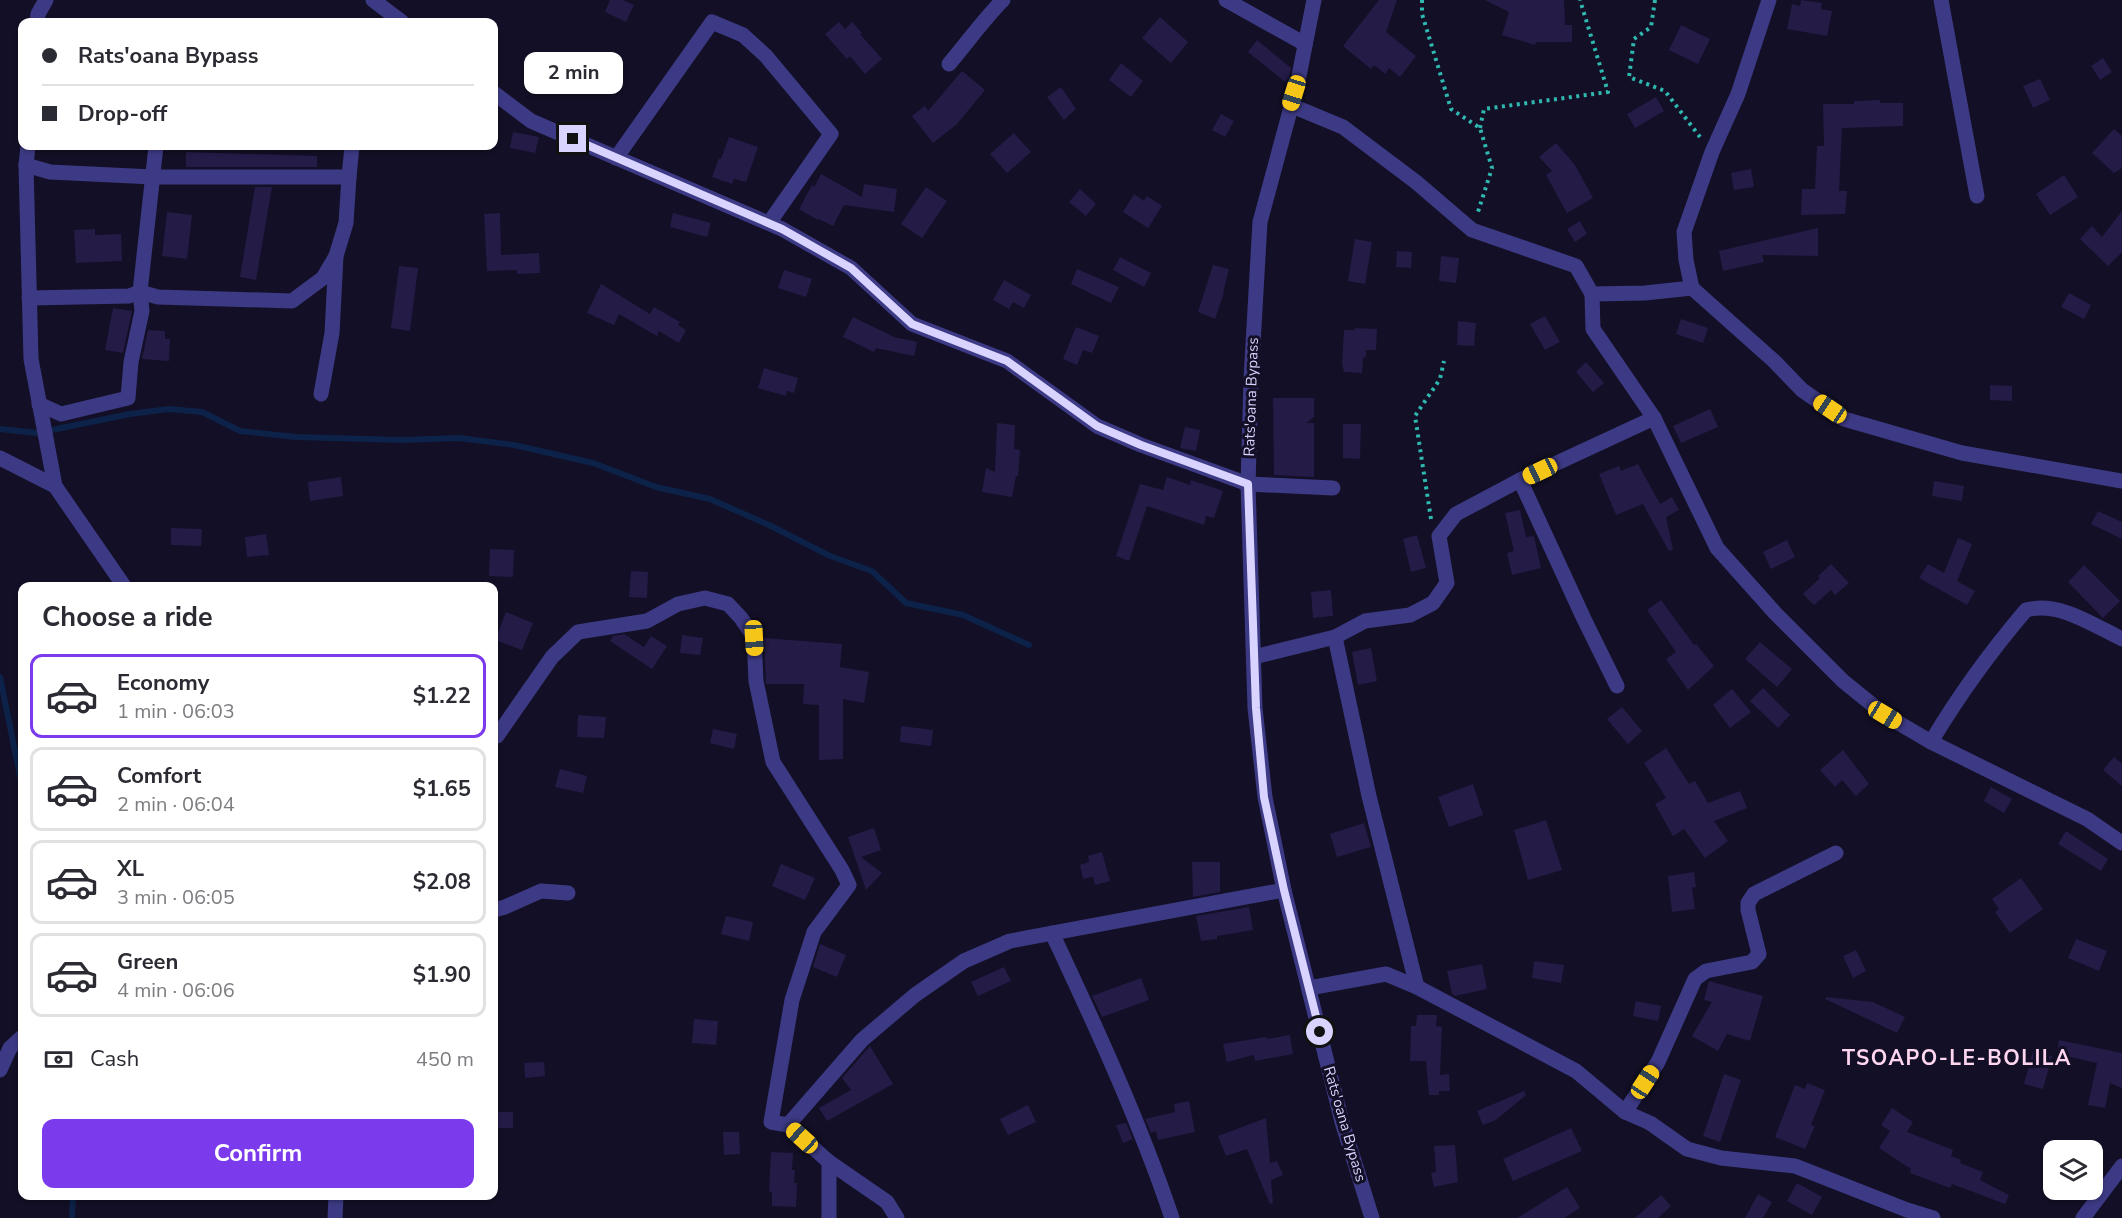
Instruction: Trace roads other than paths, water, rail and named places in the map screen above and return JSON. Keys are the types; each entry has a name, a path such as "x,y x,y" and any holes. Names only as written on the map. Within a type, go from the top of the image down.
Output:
{"street":[{"path":"38,18 46,0"},
{"path":"948,64 1003,0"},
{"path":"1226,0 1305,44"},
{"name":"Rats'oana Bypass","path":"1314,0 1298,81 1260,222 1251,378 1248,484 1256,708 1264,797 1284,890 1342,1122 1372,1218"},
{"path":"1769,0 1738,94 1712,152 1684,232 1686,260 1692,288 1774,361 1802,390 1844,419 1962,453 2122,481"},
{"path":"1941,0 1977,196"},
{"path":"380,11 394,18"},
{"path":"616,158 712,22 743,35 766,56 831,134 769,223"},
{"path":"498,96 531,121 769,223 851,268 912,324 1007,361 1097,426 1141,445 1248,484 1333,488"},
{"path":"1290,105 1343,127 1416,182 1472,230 1576,266 1592,294 1593,329 1654,418 1718,548 1775,613 1843,681 1885,715 1931,742 2087,819 2122,843"},
{"path":"28,150 26,165 31,360 55,486 121,582"},
{"path":"39,404 61,414 128,398 131,362 142,311 140,292 156,150"},
{"path":"29,298 129,296 140,292 158,297 292,301 323,278 336,256 346,223 352,150"},
{"path":"26,165 50,172 153,177 349,177"},
{"path":"321,394 332,333 336,256"},
{"path":"1592,294 1645,293 1692,288"},
{"path":"1254,657 1335,638 1365,621 1410,615 1433,603 1447,583 1439,536 1456,514 1521,480 1654,418"},
{"path":"0,458 55,486"},
{"path":"1521,480 1617,686"},
{"path":"498,735 552,657 578,632 647,621 678,604 705,598 728,604 741,618 754,638 756,681 773,762 843,870 849,885 814,932 792,1000 771,1122 788,1125 829,1162 887,1202 897,1218"},
{"path":"1931,742 1949,711 2001,639 2026,610 2048,607 2122,639"},
{"path":"1335,638 1369,796 1417,987"},
{"path":"1625,1112 1658,1062 1695,979 1706,971 1752,962 1759,954 1748,910 1748,903 1754,894 1836,853"},
{"path":"788,1125 862,1040 915,995 964,961 1010,941 1284,890"},
{"path":"498,909 541,891 568,893"},
{"path":"1052,933 1131,1106 1150,1152 1172,1218"},
{"path":"1309,988 1386,974 1417,987 1576,1071 1625,1112 1650,1123 1687,1149 1721,1158 1795,1166 1933,1218"},
{"path":"0,1070 10,1048 18,1041"},
{"path":"829,1162 829,1218"},
{"path":"2083,1218 2122,1166"},
{"path":"335,1218 336,1200"}],"waterway":[{"path":"0,429 37,433 130,414 169,409 202,412 240,431 296,437 402,440 459,438 514,445 593,463 656,487 710,499 769,525 830,556 872,571 906,603 963,615 1029,645"},
{"path":"0,677 18,766"},
{"path":"72,1218 73,1200"}],"district":[{"name":"TSOAPO-LE-BOLILA","path":"1957,1058"}]}
